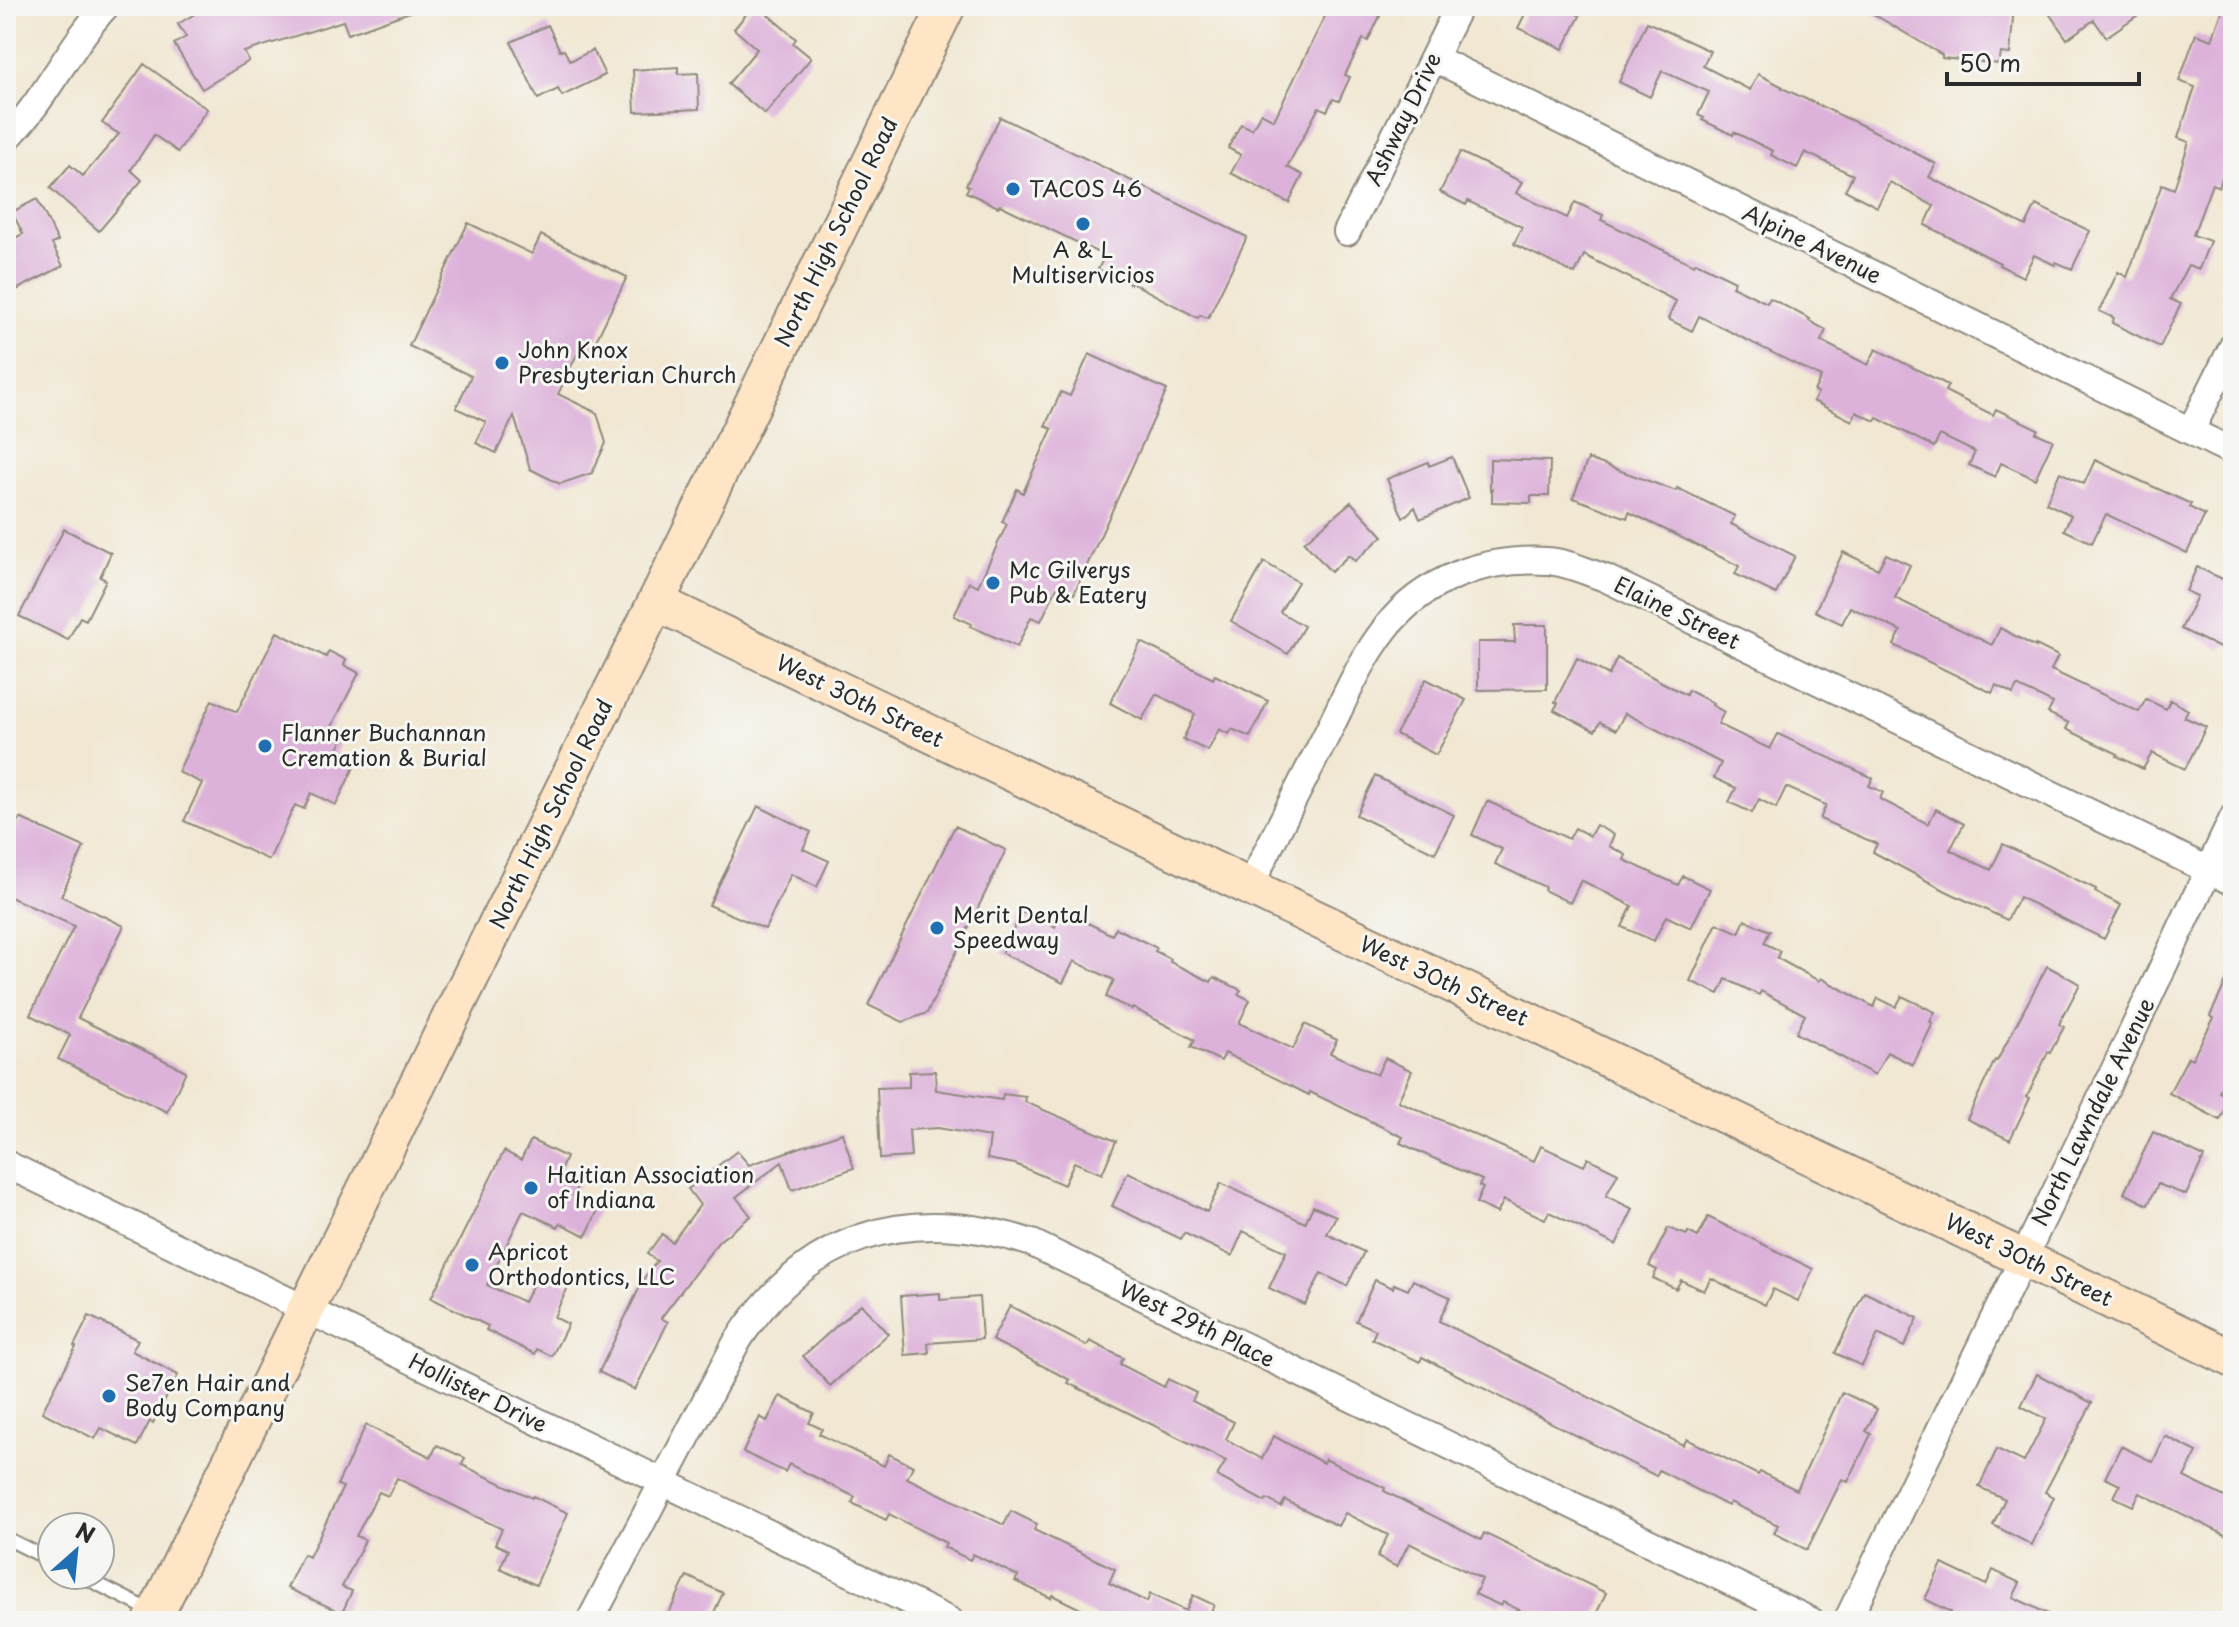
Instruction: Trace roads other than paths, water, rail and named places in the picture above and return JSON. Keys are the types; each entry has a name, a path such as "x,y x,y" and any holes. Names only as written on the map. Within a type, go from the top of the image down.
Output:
{"street":[{"path":"6,139 25,120 73,47 106,6"},
{"name":"North High School Road","path":"154,1617 947,6"},
{"name":"Ashway Drive","path":"1347,232 1459,6"},
{"name":"Alpine Avenue","path":"1434,58 2191,430"},
{"path":"2233,346 2191,430 2233,452"},
{"name":"Elaine Street","path":"1249,888 1360,668 1387,626 1404,608 1443,580 1477,567 1511,561 1548,561 1605,578 2233,882"},
{"name":"West 30th Street","path":"656,602 2233,1359"},
{"name":"North Lawndale Avenue","path":"1847,1621 2233,818"},
{"name":"Hollister Drive","path":"6,1164 950,1621"},
{"name":"West 29th Place","path":"590,1621 735,1345 762,1305 787,1281 826,1254 870,1235 905,1227 952,1225 998,1232 1032,1243 1811,1621"}],"lane":[{"path":"6,1541 36,1553"},
{"path":"108,1591 154,1617"}],"place":[{"name":"TACOS 46","path":"1013,189"},
{"name":"A & L Multiservicios","path":"1083,224"},
{"name":"John Knox Presbyterian Church","path":"502,363"},
{"name":"Mc Gilverys Pub & Eatery","path":"993,583"},
{"name":"Flanner Buchannan Cremation & Burial","path":"265,746"},
{"name":"Merit Dental Speedway","path":"937,928"},
{"name":"Haitian Association of Indiana","path":"531,1188"},
{"name":"Apricot Orthodontics, LLC","path":"472,1265"},
{"name":"Se7en Hair and Body Company","path":"109,1396"}]}
